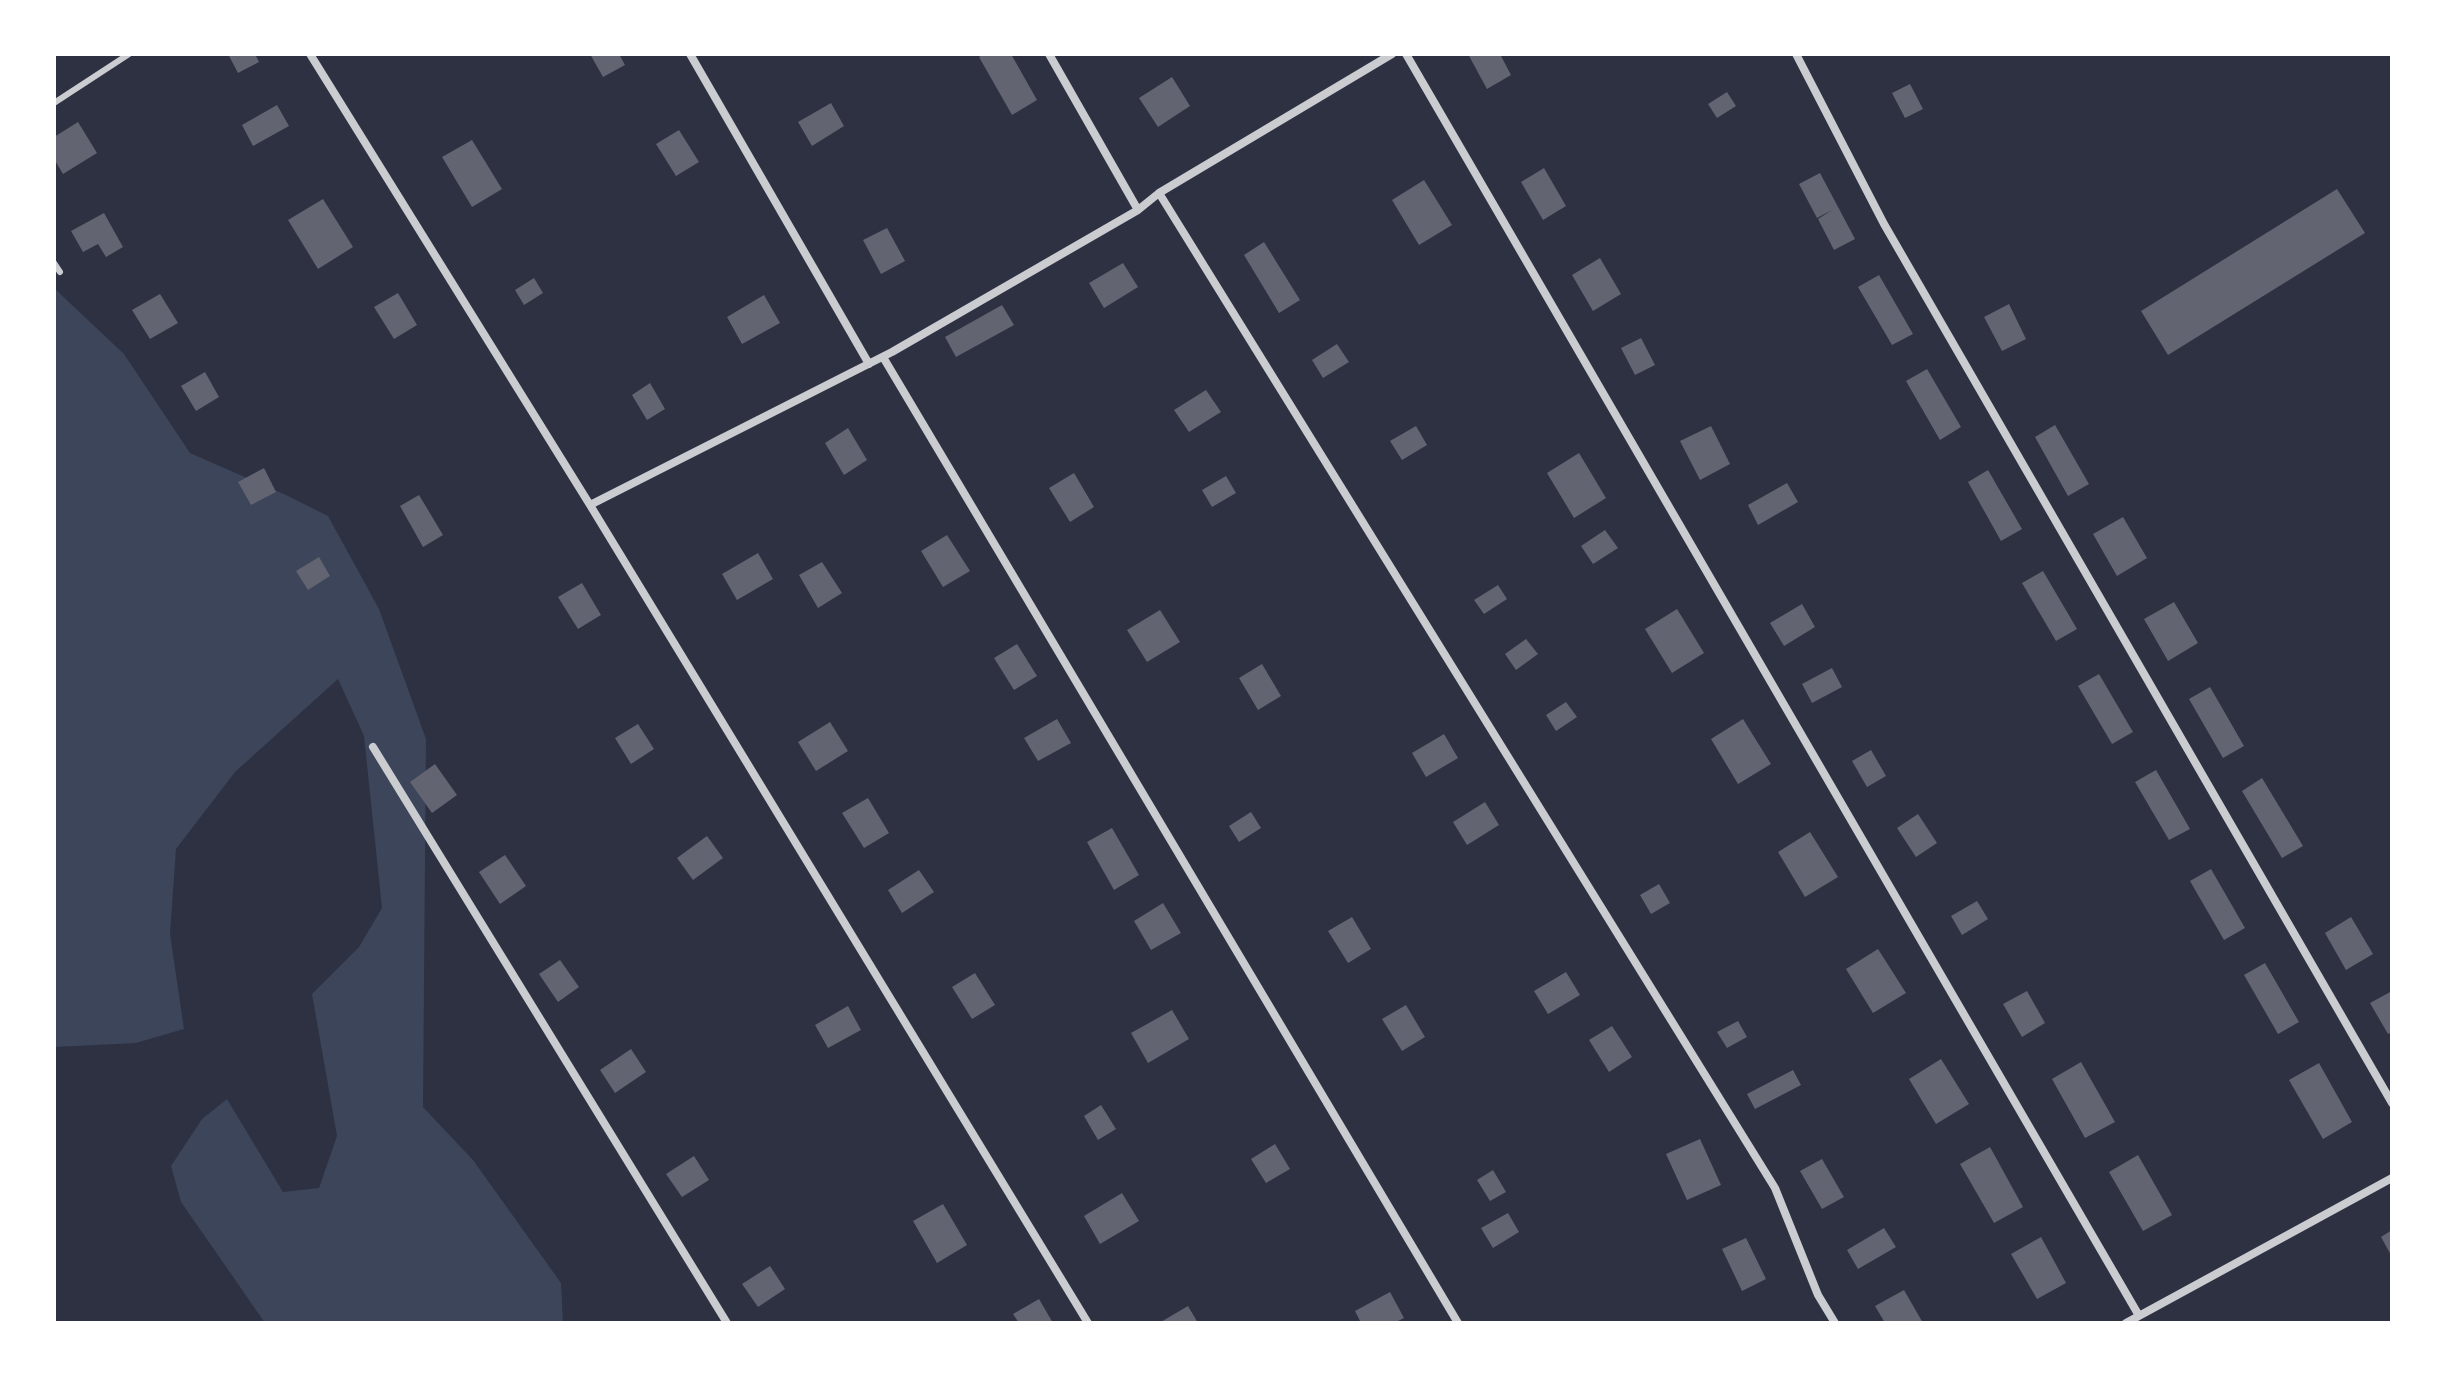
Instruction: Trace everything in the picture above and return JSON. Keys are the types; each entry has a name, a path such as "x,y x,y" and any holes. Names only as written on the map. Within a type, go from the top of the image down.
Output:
{"street":[{"path":"310,54 590,505 1088,1323"},
{"path":"690,54 869,364"},
{"path":"1049,54 1138,210"},
{"path":"590,505 883,357 1138,210 1159,193 1392,54"},
{"path":"1406,54 2138,1314"},
{"path":"1796,54 1884,224 2392,1103"},
{"path":"1159,193 1775,1188 1818,1295 1835,1323"},
{"path":"883,357 1458,1323"},
{"path":"373,747 727,1323"},
{"path":"2126,1323 2392,1178"}],"lane":[{"path":"54,103 129,54"},
{"path":"54,263 60,272"}],"shaded area":[{"path":"54,288 124,354 190,453 328,516 379,609 426,739 423,1107 473,1160 561,1283 563,1323 265,1323 181,1202 171,1166 202,1119 227,1099 283,1192 319,1188 337,1136 312,994 359,947 382,908 364,736 338,679 235,772 176,849 170,934 184,1029 136,1043 54,1047"}],"building":[{"path":"228,54 255,54 259,62 238,73"},
{"path":"590,54 619,54 625,65 603,77"},
{"path":"983,54 1011,54 1037,100 1012,115 979,57"},
{"path":"1468,54 1500,54 1511,75 1487,89"},
{"path":"1172,77 1190,106 1158,127 1139,98"},
{"path":"1910,84 1923,109 1905,118 1892,93"},
{"path":"1727,92 1736,106 1717,118 1708,104"},
{"path":"831,103 844,126 812,146 798,122"},
{"path":"277,105 289,126 253,146 242,125"},
{"path":"78,122 97,153 63,174 54,159 54,137"},
{"path":"679,130 699,162 676,176 656,144"},
{"path":"472,140 502,189 472,207 442,157"},
{"path":"1544,168 1566,206 1543,220 1521,182"},
{"path":"1820,173 1855,239 1834,250 1818,219 1832,210 1817,218 1799,184"},
{"path":"1424,180 1452,225 1419,245 1392,200"},
{"path":"2337,189 2365,233 2168,355 2141,311"},
{"path":"323,199 353,247 318,269 288,220"},
{"path":"104,213 123,247 106,257 98,244 83,252 71,231"},
{"path":"887,228 905,261 881,274 863,240"},
{"path":"1264,242 1300,300 1279,313 1244,255"},
{"path":"1600,258 1621,294 1593,311 1572,275"},
{"path":"1123,263 1138,287 1104,308 1089,283"},
{"path":"1879,275 1913,334 1892,345 1858,287"},
{"path":"534,278 543,293 524,305 515,290"},
{"path":"398,293 417,325 394,339 374,307"},
{"path":"160,294 178,323 150,339 132,310"},
{"path":"764,295 780,323 742,344 727,317"},
{"path":"2009,304 2026,339 2002,351 1984,317"},
{"path":"1002,305 1014,325 956,357 945,337"},
{"path":"1641,338 1655,365 1635,375 1621,348"},
{"path":"1337,344 1349,362 1323,378 1312,360"},
{"path":"1927,369 1961,427 1940,440 1906,381"},
{"path":"205,372 219,397 196,411 181,386"},
{"path":"650,383 665,409 647,420 632,395"},
{"path":"1206,390 1221,412 1189,432 1174,410"},
{"path":"2055,425 2089,484 2068,496 2035,437"},
{"path":"1416,426 1427,445 1402,460 1390,441"},
{"path":"1711,426 1730,464 1700,480 1680,441"},
{"path":"848,428 867,460 844,475 825,443"},
{"path":"1579,453 1606,498 1574,518 1547,473"},
{"path":"264,468 276,492 251,505 238,482"},
{"path":"1988,470 2022,529 2001,541 1968,482"},
{"path":"1074,473 1094,507 1070,522 1049,488"},
{"path":"1226,476 1236,493 1212,507 1202,490"},
{"path":"1787,483 1798,502 1758,525 1748,505"},
{"path":"419,495 443,535 423,547 400,506"},
{"path":"2123,517 2147,558 2117,576 2093,534"},
{"path":"1605,530 1618,548 1593,564 1581,546"},
{"path":"947,535 970,571 943,587 921,551"},
{"path":"758,553 773,579 737,600 722,574"},
{"path":"319,557 330,576 308,590 296,571"},
{"path":"822,562 842,593 818,608 799,575"},
{"path":"2043,571 2077,629 2056,641 2022,583"},
{"path":"582,583 601,615 578,629 558,597"},
{"path":"1498,585 1507,599 1484,614 1474,600"},
{"path":"2174,602 2198,643 2168,661 2144,619"},
{"path":"1802,604 1815,627 1784,646 1770,623"},
{"path":"1677,609 1704,653 1672,673 1645,629"},
{"path":"1160,610 1180,642 1147,662 1127,630"},
{"path":"1526,639 1538,654 1516,670 1505,654"},
{"path":"1017,644 1037,676 1014,690 994,658"},
{"path":"1262,664 1281,696 1258,710 1239,678"},
{"path":"1832,668 1842,687 1812,703 1802,684"},
{"path":"2099,674 2133,732 2112,744 2078,686"},
{"path":"2210,687 2244,746 2223,758 2189,699"},
{"path":"1566,702 1577,717 1556,731 1546,715"},
{"path":"1057,719 1071,743 1038,761 1024,738"},
{"path":"1743,719 1771,764 1738,784 1711,739"},
{"path":"830,722 848,751 816,771 798,742"},
{"path":"638,724 654,749 631,764 615,738"},
{"path":"1444,734 1458,758 1426,777 1412,753"},
{"path":"1871,750 1886,776 1867,787 1852,761"},
{"path":"435,764 457,795 432,813 410,782"},
{"path":"2156,770 2190,829 2169,840 2135,782"},
{"path":"2262,778 2303,846 2282,858 2242,791"},
{"path":"868,798 889,833 864,848 842,813"},
{"path":"1485,802 1499,825 1467,845 1453,822"},
{"path":"1251,812 1261,828 1239,842 1229,826"},
{"path":"1918,814 1937,843 1916,857 1897,828"},
{"path":"1112,828 1139,875 1114,890 1087,842"},
{"path":"1810,832 1838,877 1805,897 1778,852"},
{"path":"707,836 723,858 693,880 677,858"},
{"path":"505,855 526,886 500,904 479,872"},
{"path":"2211,869 2245,928 2224,940 2190,881"},
{"path":"919,870 934,892 902,913 888,890"},
{"path":"1659,884 1670,903 1651,914 1640,895"},
{"path":"1977,901 1988,919 1962,935 1951,916"},
{"path":"1163,903 1181,933 1151,950 1134,921"},
{"path":"1352,917 1371,949 1348,963 1328,931"},
{"path":"2351,917 2373,954 2346,970 2325,933"},
{"path":"1878,949 1906,993 1873,1013 1846,969"},
{"path":"560,960 579,987 558,1002 539,974"},
{"path":"2265,963 2299,1022 2278,1034 2244,975"},
{"path":"1566,972 1580,995 1548,1014 1534,991"},
{"path":"975,973 995,1005 972,1019 952,987"},
{"path":"2027,991 2045,1023 2022,1037 2003,1004"},
{"path":"2392,991 2392,1032 2388,1034 2370,1003"},
{"path":"1406,1005 1425,1037 1402,1051 1382,1019"},
{"path":"848,1006 861,1030 828,1048 815,1025"},
{"path":"1172,1010 1189,1039 1148,1063 1131,1033"},
{"path":"1738,1021 1747,1037 1727,1048 1717,1032"},
{"path":"1612,1026 1632,1057 1609,1072 1589,1040"},
{"path":"631,1049 646,1072 615,1093 600,1070"},
{"path":"1941,1059 1969,1104 1936,1124 1909,1079"},
{"path":"2081,1062 2115,1122 2085,1138 2052,1079"},
{"path":"2319,1063 2352,1122 2323,1139 2289,1080"},
{"path":"1793,1070 1801,1085 1755,1109 1747,1094"},
{"path":"1101,1105 1116,1129 1098,1140 1084,1116"},
{"path":"1700,1139 1721,1185 1687,1200 1666,1154"},
{"path":"1275,1144 1290,1169 1266,1183 1251,1159"},
{"path":"1990,1147 2023,1207 1994,1223 1960,1164"},
{"path":"2138,1155 2172,1215 2143,1231 2109,1172"},
{"path":"694,1156 709,1180 682,1197 666,1174"},
{"path":"1822,1159 1844,1197 1822,1209 1800,1171"},
{"path":"1493,1170 1506,1192 1490,1201 1477,1180"},
{"path":"1122,1193 1139,1221 1100,1244 1084,1216"},
{"path":"943,1204 967,1245 937,1263 913,1221"},
{"path":"1508,1213 1519,1232 1493,1248 1481,1228"},
{"path":"1884,1228 1896,1247 1858,1269 1847,1250"},
{"path":"2392,1230 2392,1257 2381,1237"},
{"path":"2041,1237 2066,1283 2037,1299 2011,1254"},
{"path":"1746,1238 1766,1279 1742,1291 1722,1249"},
{"path":"770,1266 785,1289 758,1307 742,1284"},
{"path":"1904,1290 1923,1323 1885,1323 1875,1306"},
{"path":"1390,1292 1404,1318 1394,1323 1361,1323 1355,1311"},
{"path":"1039,1299 1053,1323 1019,1323 1013,1314"},
{"path":"1188,1306 1198,1323 1159,1323"}]}
